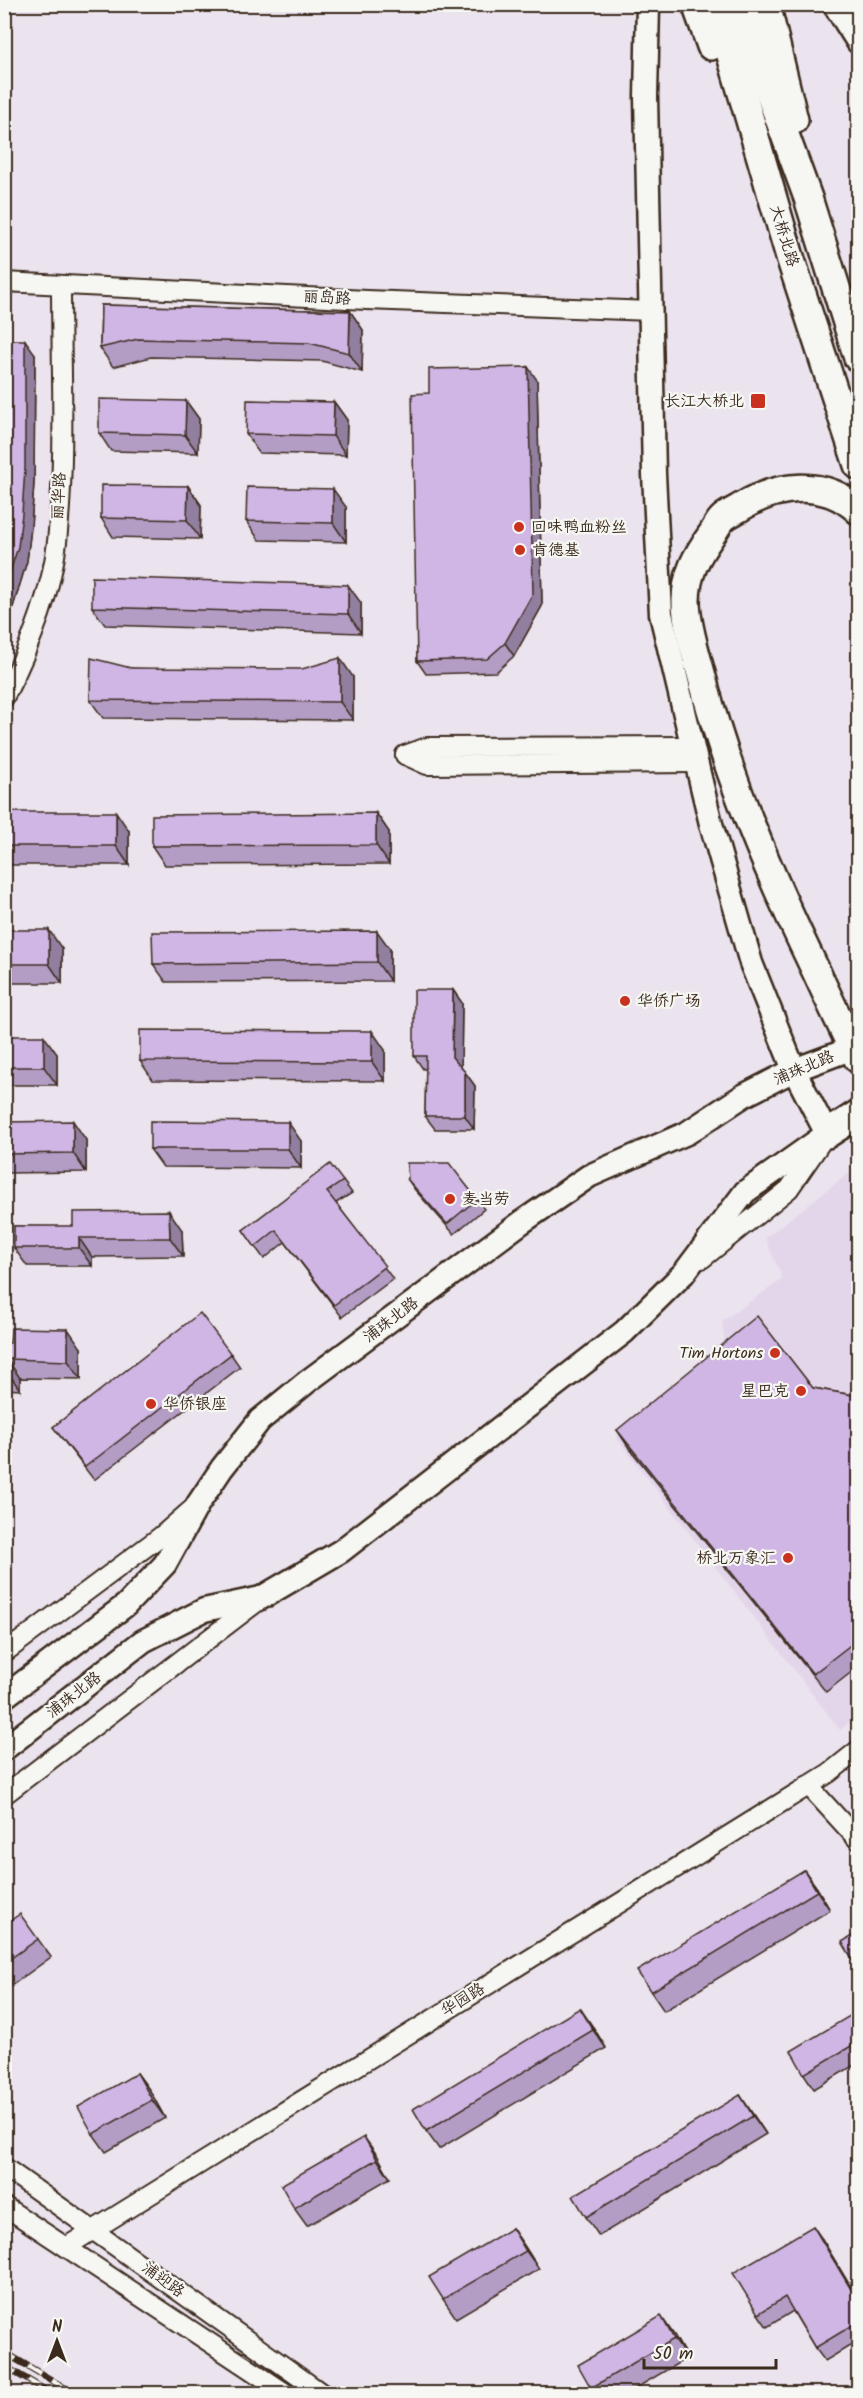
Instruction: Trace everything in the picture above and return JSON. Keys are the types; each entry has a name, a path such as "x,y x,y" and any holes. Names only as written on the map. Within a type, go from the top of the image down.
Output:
{"highway":[{"path":"696,4 790,257"},
{"name":"大桥北路","path":"716,4 790,257 858,465"},
{"name":"大桥北路","path":"741,4 765,80 808,198 858,358"},
{"path":"766,4 789,96 808,198"},
{"path":"856,1050 787,911 739,794 716,728 686,602 690,571 700,550 722,519 751,500 784,489 813,488 842,496 858,510"},
{"name":"浦珠北路","path":"826,1134 858,1114"}],"main road":[{"path":"648,4 646,97 654,496 661,614 694,755 750,963 794,1070 826,1134"},
{"path":"834,4 858,42"},
{"name":"浦珠北路","path":"4,1697 126,1605 165,1564 198,1504 222,1468 260,1420 308,1381 522,1222 589,1176 687,1132 743,1096 794,1070 856,1050"},
{"name":"浦珠北路","path":"4,1749 142,1641 204,1610 261,1598 341,1551 624,1332 684,1273 745,1192 826,1134"}],"street":[{"name":"丽岛路","path":"4,282 651,311"},
{"name":"丽华路","path":"4,698 24,660 42,609 57,543 61,476 61,285"},
{"path":"427,747 694,755 427,765 405,755 427,747"},
{"path":"4,1653 161,1536 198,1504"},
{"path":"4,1795 261,1598"},
{"name":"华园路","path":"66,2247 808,1785 858,1750"},
{"path":"808,1785 858,1840"},
{"name":"浦迎路","path":"4,2166 323,2394"},
{"name":"浦迎路","path":"4,2206 287,2394"}],"shaded area":[{"name":"桥北万象汇","path":"858,1166 858,1715 840,1730 616,1437 723,1357 725,1344 722,1321 783,1279 765,1238"}],"building":[{"path":"101,305 350,311 349,353 309,343 138,339 100,348"},
{"path":"4,340 25,340 25,468 18,547 4,590"},
{"path":"528,367 533,593 505,643 487,659 417,661 412,394 429,393 429,369"},
{"path":"99,399 186,401 185,435 99,433"},
{"path":"247,400 334,402 333,436 246,434"},
{"path":"101,485 188,486 187,520 101,518"},
{"path":"247,487 333,489 333,523 246,521"},
{"path":"92,577 348,585 348,614 92,607"},
{"path":"91,658 131,668 302,669 340,658 340,702 90,700"},
{"path":"4,812 116,812 116,846 4,846"},
{"path":"376,813 376,845 152,846 152,815"},
{"path":"4,930 49,930 49,964 4,964"},
{"path":"377,931 377,962 153,964 152,932"},
{"path":"414,990 453,990 452,1057 465,1072 465,1116 425,1116 426,1056 414,1056"},
{"path":"140,1030 372,1031 372,1062 140,1061"},
{"path":"4,1036 44,1036 44,1067 4,1067"},
{"path":"73,1121 73,1153 4,1154 4,1122"},
{"path":"150,1121 288,1122 288,1149 150,1149"},
{"name":"麦当劳","path":"407,1163 449,1163 477,1199 447,1224 408,1180"},
{"path":"330,1164 343,1181 327,1192 385,1266 334,1305 276,1230 255,1247 243,1230"},
{"path":"169,1211 170,1238 79,1238 79,1248 14,1248 14,1226 73,1226 73,1212"},
{"name":"华侨银座","path":"200,1313 231,1354 85,1467 53,1427"},
{"name":"桥北万象汇","path":"757,1316 813,1388 858,1396 858,1639 813,1674 617,1430"},
{"path":"11,1328 68,1329 68,1361 7,1359 7,1371 4,1371 4,1343 10,1343"},
{"path":"804,1870 817,1891 651,1992 637,1971"},
{"path":"20,1914 38,1939 4,1963 4,1925"},
{"path":"858,1932 858,1968 842,1942"},
{"path":"580,2008 593,2030 426,2131 413,2109"},
{"path":"858,2011 858,2042 804,2074 791,2051"},
{"path":"137,2073 152,2100 93,2134 78,2107"},
{"path":"740,2095 753,2116 586,2217 573,2196"},
{"path":"364,2137 377,2159 294,2208 281,2185"},
{"path":"813,2226 858,2301 858,2322 815,2348 785,2297 758,2314 733,2273"},
{"path":"512,2228 526,2251 443,2299 429,2277"},
{"path":"661,2316 674,2339 591,2388 578,2365"}],"railway":[{"path":"4,2352 75,2394"},
{"path":"4,2366 52,2394"}],"place":[{"name":"长江大桥北","path":"758,401"},
{"name":"回味鸭血粉丝","path":"519,527"},
{"name":"肯德基","path":"520,550"},
{"name":"华侨广场","path":"625,1001"},
{"name":"麦当劳","path":"450,1199"},
{"name":"Tim Hortons","path":"775,1353"},
{"name":"星巴克","path":"801,1391"},
{"name":"华侨银座","path":"151,1404"},
{"name":"桥北万象汇","path":"788,1558"}]}
